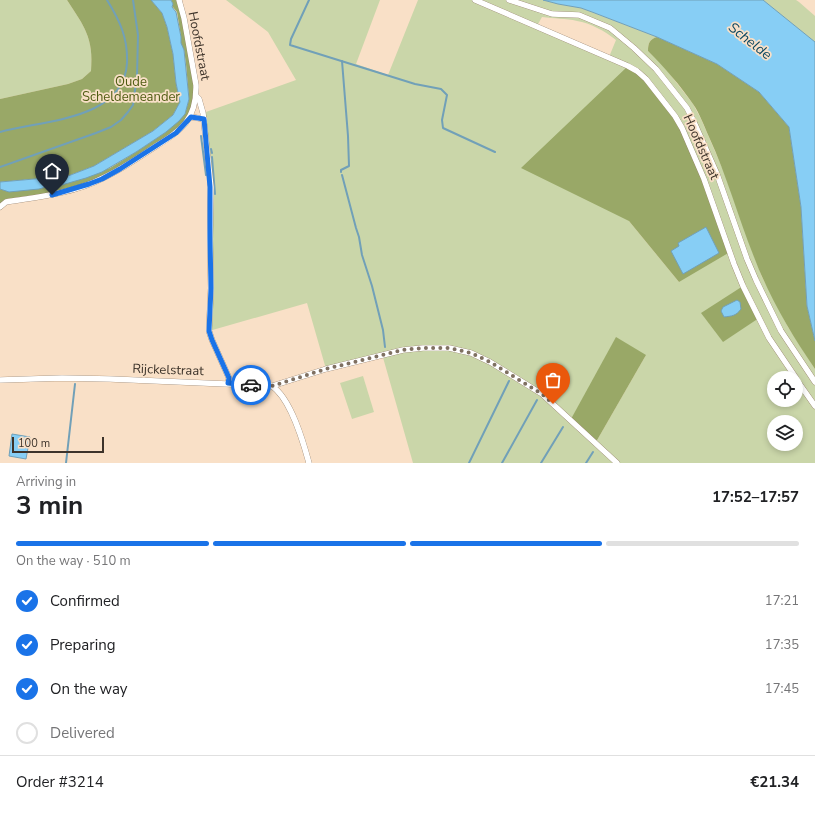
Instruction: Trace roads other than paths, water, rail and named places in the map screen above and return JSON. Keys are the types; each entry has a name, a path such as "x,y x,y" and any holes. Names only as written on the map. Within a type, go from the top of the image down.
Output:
{"street":[{"name":"Hoofdstraat","path":"0,206 6,202 52,195 102,179 176,133 191,117 196,96 196,85 184,18 179,0"},
{"name":"Hoofdstraat","path":"475,0 628,66 637,71 646,79 675,116 682,128 704,179 743,286 769,338 791,371"},
{"name":"Hoofdstraat","path":"509,0 552,14 579,15 610,28 656,69 687,108 717,174 756,280 781,331 815,382"},
{"name":"Hoofdstraat","path":"196,96 199,99 204,119 210,187 211,288 209,331 229,378 228,383"},
{"path":"191,117 204,119"},
{"path":"272,386 326,369 402,350 449,348 471,353 490,362 542,394 617,463"},
{"name":"Rijckelstraat","path":"0,380 62,378 228,383 272,386"},
{"path":"272,386 279,390 287,404 303,442 309,463"},
{"name":"Hoofdstraat","path":"803,388 815,406"}],"water":[{"path":"151,0 171,0 173,4 172,7 176,12 181,43 184,50 189,99 185,114 166,132 102,172 58,186 53,185 39,189 9,192 0,189 0,182 68,176 94,166 153,131 173,115 180,102 176,83 173,54 167,27 162,13"},
{"name":"Schelde","path":"543,0 763,0 815,42 815,341 807,306 801,207 789,127 759,92 717,64 657,37 592,12 581,8"},
{"path":"706,227 719,253 683,274 671,251 679,246 678,243"},
{"path":"737,300 740,302 741,309 734,315 724,317 721,311 723,307"},
{"path":"12,434 30,437 26,459 9,456"}],"waterway":[{"path":"0,132 78,115 96,107 112,97 122,82 127,63 127,54 125,38 116,15 107,0"},
{"path":"0,167 111,127 121,120 128,112 133,105 137,75 138,35 133,0"},
{"path":"309,0 291,39 290,45 415,84 441,89 447,95 442,120 443,128 495,152"},
{"path":"341,172 341,170 349,166 342,61"},
{"path":"201,136 206,175"},
{"path":"211,149 212,153"},
{"path":"212,157 215,194"},
{"path":"342,175 359,237 362,255 372,286 383,330 385,347"},
{"path":"469,463 509,381"},
{"path":"66,463 75,384"},
{"path":"502,463 537,400"},
{"path":"541,463 563,427"},
{"path":"586,463 593,452"}],"park label":[{"name":"Oude Scheldemeander","path":"131,90"}]}
